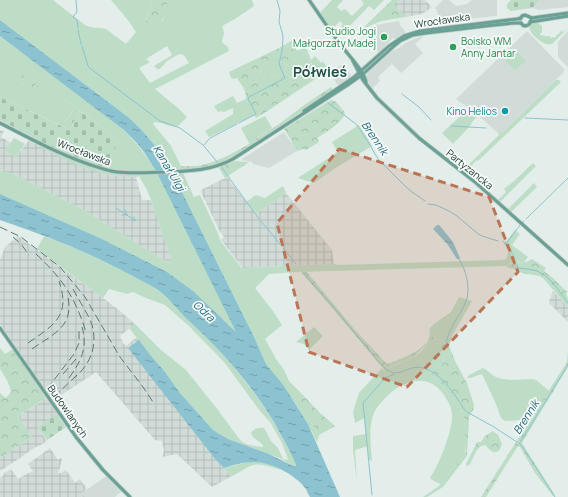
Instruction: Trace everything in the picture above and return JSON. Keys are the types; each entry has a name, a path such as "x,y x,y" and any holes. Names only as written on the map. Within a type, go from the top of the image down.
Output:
{"main road":[{"path":"309,0 337,41 357,65 361,74"},
{"path":"568,14 530,22 529,25 525,26 521,23 521,18 524,16 532,18 568,14"},
{"path":"529,17 530,22"},
{"name":"Wrocławska","path":"298,116 357,79 366,68 396,40 404,36 415,32 516,20 521,18"},
{"name":"Wrocławska","path":"0,123 78,160 107,170 137,173 204,170 226,163 233,159 361,74 394,46 413,35 521,23"},
{"path":"353,61 361,74"},
{"path":"357,65 366,68"},
{"name":"Partyzancka","path":"361,74 380,101 422,142 475,182 568,265"},
{"path":"357,79 366,82"},
{"name":"Budowlanych","path":"0,328 76,437 103,470 130,497"}],"highlighted area":[{"path":"339,149 489,197 518,272 407,387 309,352 277,223"}],"shaded area":[{"path":"399,0 425,0 432,7 422,14 406,17 393,5"},
{"path":"443,0 449,0 456,6 467,4 472,0 497,0 497,16 457,20 457,24 444,25 443,20 439,20 437,10 435,8"},
{"path":"540,0 568,0 568,7 538,10 532,8"},
{"path":"399,21 400,25 405,31 405,34 395,40 393,38 379,53 364,36 376,25"},
{"path":"527,31 564,69 564,72 502,133 498,133 472,110 456,99"},
{"path":"568,31 568,67 558,57 557,44"},
{"path":"422,36 423,37 415,44 423,53 401,73 392,64 379,76 378,78 380,81 372,89 367,80 367,74 392,51 407,42"},
{"path":"343,64 352,77 338,86 330,72"},
{"path":"0,130 4,131 1,137 11,143 5,151 16,157 30,139 39,143 39,146 109,175 136,177 142,200 151,200 172,259 171,261 168,262 160,258 82,209 13,174 0,171"},
{"path":"284,132 297,151 269,168 242,160 242,159"},
{"path":"227,177 256,214 286,193 332,250 334,264 243,268 221,240 224,237 219,230 201,192 201,190"},
{"path":"18,236 107,301 135,324 120,336 123,343 126,346 137,337 139,340 129,348 215,459 232,476 212,487 177,454 162,457 164,451 162,441 155,440 96,372 57,398 52,399 0,324 0,260 5,247"},
{"path":"553,291 568,307 568,322 549,303"},
{"path":"47,398 58,414 38,427 47,441 0,471 0,458 32,437 18,416"},
{"path":"50,448 58,460 61,458 62,459 58,473 66,470 75,483 80,479 87,489 82,493 85,497 0,497 0,478 4,475 3,474 11,469 18,479 33,471 28,464"},
{"path":"108,475 123,490 115,497 85,497 82,493"}],"green space":[{"path":"0,0 53,0 85,25 106,29 126,44 136,32 111,0 152,0 145,22 157,17 160,26 165,17 169,0 252,0 254,6 222,26 224,33 222,42 227,46 229,51 155,89 187,117 177,127 154,122 153,124 171,146 183,170 180,170 183,173 194,197 200,195 221,242 242,268 502,260 506,259 509,251 504,244 515,230 520,234 512,245 528,257 524,262 510,263 506,266 269,274 255,288 282,325 265,339 289,381 300,392 305,410 319,435 317,442 293,400 266,364 171,170 157,148 147,135 128,117 0,20","holes":["167,46 172,55 154,66 157,69 160,69 167,61 179,54 184,55 189,63 150,83 139,68 150,62 146,59"]},
{"path":"152,0 169,0 167,5 170,10 162,19 160,27 157,17 145,23"},
{"path":"332,0 343,0 337,7 341,11 345,9 352,16 364,4 361,0 384,0 374,10 369,6 345,31 341,27 343,24 340,21 330,31 319,14"},
{"path":"392,0 399,0 394,5 406,17 391,19 363,28"},
{"path":"511,0 540,0 532,8 511,11 507,8 507,4"},
{"path":"536,21 542,26 542,33 540,33 540,35 550,36 551,38 556,37 561,30 563,32 568,28 552,44 547,44 535,37 530,30 532,23"},
{"path":"0,36 115,122 127,133 147,157 156,171 237,333 182,283 167,272 100,238 0,194 0,171 13,174 82,209 160,258 168,262 172,259 151,200 139,176 116,176 96,172 71,162 39,146 39,144 76,162 105,172 137,174 106,169 118,141 63,98 73,109 70,116 64,122 60,122 58,124 0,97"},
{"path":"293,40 297,51 306,47 308,52 294,60 296,68 291,69 286,64 283,65 283,69 280,70 277,63 268,64 263,67 263,70 260,72 262,79 275,75 289,78 300,73 305,73 303,67 312,64 311,60 315,56 321,63 323,62 330,69 256,118 246,99 246,94 242,85 237,78 231,78 229,72"},
{"path":"516,51 526,61 515,70 505,61"},
{"path":"308,52 312,63 306,65 305,73 300,73 289,78 275,75 262,79 260,72 263,70 263,67 268,64 286,64 288,66 294,60"},
{"path":"21,75 39,87 37,96 26,91 15,83"},
{"path":"556,80 561,82 478,161 477,160 464,173 462,171 499,135 498,133 502,133"},
{"path":"331,87 333,90 272,132 232,157 221,163 205,168 183,170 181,166 197,166 211,163 249,144"},
{"path":"233,96 237,103 246,99 255,115 209,137 205,131 233,114 233,108 224,112 218,112 214,106"},
{"path":"0,97 70,130 80,111 118,141 106,169 61,152 0,120"},
{"path":"63,98 80,111 70,130 58,124 68,119 73,109 62,100"},
{"path":"331,100 335,101 345,114 343,118 333,128 317,138 319,142 306,150 303,149 297,151 284,129"},
{"path":"469,108 478,115 453,144 442,133"},
{"path":"265,116 272,128 249,143 241,128"},
{"path":"359,125 372,146 314,183 298,178 338,152 332,142"},
{"path":"14,138 25,144 16,157 5,151"},
{"path":"235,161 249,162 225,178 219,168"},
{"path":"533,163 536,166 499,203 497,201 506,192 504,189"},
{"path":"215,168 200,172 183,173"},
{"path":"534,183 537,187 510,213 507,210"},
{"path":"283,186 286,193 256,214 246,202 256,195 265,198"},
{"path":"44,236 87,254 143,281 168,298 239,373 273,421 291,452 296,466 294,467 280,458 228,439 213,430 180,393 129,328 135,324 161,350 186,370 240,440 248,445 263,447 263,445 253,437 251,433 253,430 264,428 271,441 278,448 283,459 288,460 282,443 270,422 260,411 224,362 189,326 165,305 133,292 127,294 109,289 103,298 37,249"},
{"path":"532,259 546,268 544,271 567,292 568,307 540,276 522,273 506,266 512,263 526,262"},
{"path":"300,271 306,271 355,330 387,364 411,354 423,347 429,338 430,328 433,337 449,346 467,383 474,405 469,417 467,456 443,487 427,497 423,497 439,486 466,452 464,416 453,399 433,376 432,372 435,368 443,364 445,350 438,344 429,341 422,349 414,356 393,365 389,368 391,371 389,374 387,373"},
{"path":"459,297 472,301 452,336 449,346 433,337 430,328 451,312"},
{"path":"314,327 323,336 309,350 304,344 296,342"},
{"path":"429,341 438,344 446,350 443,364 435,368 433,376 453,399 464,416 466,444 465,454 441,484 430,478 448,438 452,415 449,404 441,391 429,382 415,381 394,390 375,410 370,430 372,461 368,459 368,446 355,450 357,481 353,450 353,436 366,434 364,418 355,423 353,412 359,393 382,368 384,371 415,356"},
{"path":"0,348 5,354 13,349 46,398 18,416 32,437 0,458 0,393 6,398 11,392 8,382 0,369"},
{"path":"568,351 568,367 522,443 555,495 553,496 535,473 518,446 486,497 481,497 567,362"},
{"path":"483,368 501,379 536,380 549,391 531,419 505,421 501,418 482,374 467,378 469,375"},
{"path":"300,392 335,426 319,435 300,404"},
{"path":"57,414 66,427 47,440 38,427"},
{"path":"493,431 498,435 502,444 499,451 493,452 486,445 481,446 477,450 470,464 467,466 466,464 477,442 481,442 485,436"},
{"path":"248,462 265,463 281,470 263,465 253,465 232,476 224,468"}],"water":[{"path":"0,20 128,117 147,135 157,148 171,170 266,364 284,386 308,424 340,497 310,497 302,484 290,474 268,464 250,462 224,468 215,459 128,348 139,340 180,393 213,430 228,439 269,454 295,467 296,465 291,454 272,418 250,387 226,358 166,296 155,288 82,251 0,220 0,194 100,238 167,272 193,291 236,332 156,171 144,152 124,130 0,36"},
{"path":"437,225 440,226 453,242 460,258 459,259 457,259 448,245 433,229"}],"waterway":[{"path":"76,0 77,12 73,17 77,20 78,28"},
{"name":"Brennik","path":"239,123 256,114 248,99 249,97 285,78 279,64 283,38 279,22 280,11 277,0"},
{"path":"78,30 81,44"},
{"path":"82,46 88,66 91,69 160,121 180,128 203,145 218,163"},
{"path":"402,94 419,107 431,120"},
{"name":"Brennik","path":"328,103 356,124 379,160 404,185 425,201"},
{"path":"525,118 568,120"},
{"name":"Brennik","path":"204,145 210,138 237,124"},
{"path":"451,126 486,128"},
{"path":"222,168 259,219"},
{"path":"526,219 568,178"},
{"name":"Brennik","path":"428,204 436,205 449,211 477,233 498,241"},
{"path":"116,208 136,221"},
{"path":"125,210 127,215"},
{"path":"122,215 127,215"},
{"path":"132,221 135,220 134,217"},
{"path":"261,221 280,244"},
{"path":"506,244 520,225"},
{"name":"Brennik","path":"503,241 510,249 515,259"},
{"path":"283,248 296,264"},
{"path":"446,347 450,332 466,301 468,290 464,268 459,259"},
{"name":"Brennik","path":"516,266 518,268 535,270 547,277 568,303"},
{"path":"305,275 386,369 395,373 420,367 428,370 435,374 449,387 467,412 517,442"},
{"name":"Brennik","path":"519,444 568,365"},
{"path":"372,495 363,403 385,378 394,374"},
{"name":"Brennik","path":"520,444 555,497"}],"railway":[{"path":"0,227 21,237 60,267 85,297 120,357 153,402"},
{"path":"13,237 21,244 29,255"},
{"path":"36,254 53,271 67,289 77,308 86,332"},
{"path":"28,343 46,331 58,318 63,303 59,281"},
{"path":"73,289 90,320 94,333 93,348 88,361 80,373 74,378"},
{"path":"32,349 54,334 65,323 68,316 68,297"},
{"path":"69,378 77,366 84,348 84,335 82,327"},
{"path":"47,389 74,354 79,343 79,330"},
{"path":"63,374 76,359"},
{"path":"54,397 77,375"}],"place":[{"name":"Studio Jogi Małgorzaty Madej","path":"384,37"},
{"name":"Boisko WM Anny Jantar","path":"453,47"},
{"name":"Kino Helios","path":"505,111"}],"district":[{"name":"Półwieś","path":"320,72"}],"water label":[{"name":"Kanał Ulgi","path":"169,168"},
{"name":"Odra","path":"204,311"}]}
